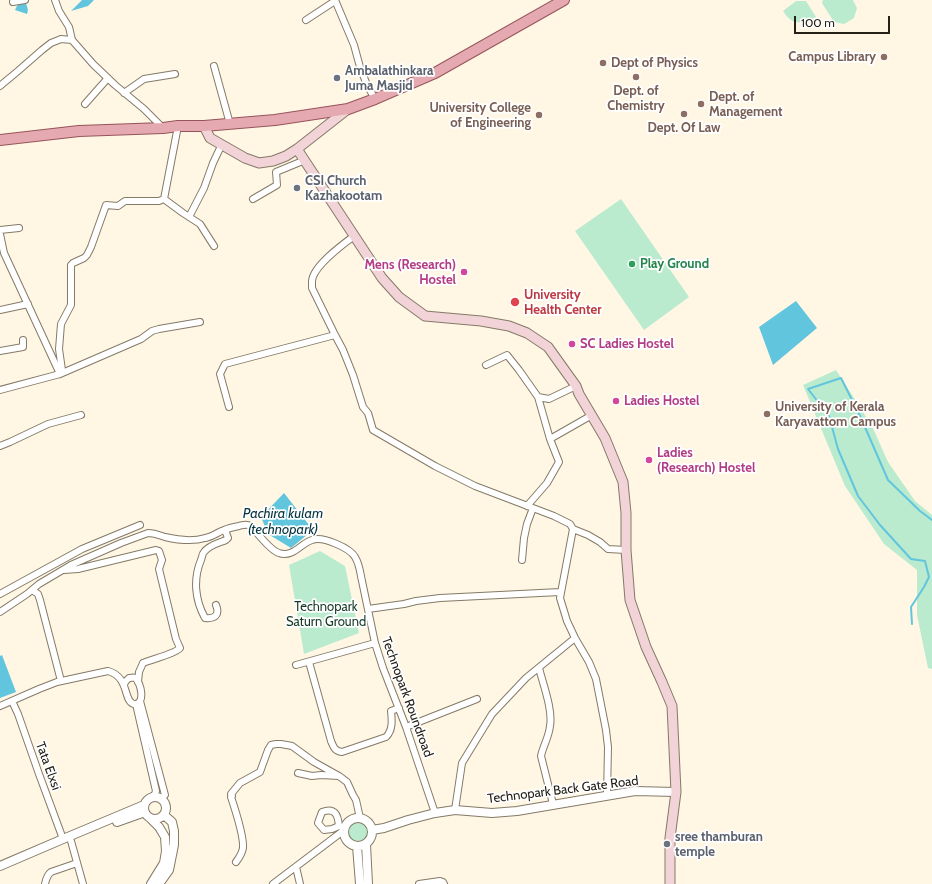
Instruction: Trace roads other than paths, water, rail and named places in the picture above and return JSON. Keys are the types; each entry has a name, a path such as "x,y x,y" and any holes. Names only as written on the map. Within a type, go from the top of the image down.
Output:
{"main road":[{"path":"0,140 80,132 178,126 204,126 275,120 348,109 376,99 435,73 564,0"},
{"path":"204,126 210,138 245,158 260,163 273,161 298,149 348,109"},
{"path":"298,149 382,278 400,297 424,316 481,321 509,326 527,333 548,347 576,386 579,394 605,438 623,482 626,512 626,550 630,600 646,647 672,706 676,792 670,838 670,884"}],"street":[{"path":"14,2 25,0"},
{"path":"55,0 59,11 69,27 72,40 93,64 124,93 144,109 163,128"},
{"path":"306,20 335,0 354,45 360,68 376,99"},
{"path":"0,86 51,42 61,39 72,40"},
{"path":"214,66 230,124"},
{"path":"124,93 144,79 175,74"},
{"path":"85,104 108,78"},
{"path":"164,199 178,126"},
{"path":"189,217 204,188 222,144"},
{"path":"253,199 277,185 276,172 305,160"},
{"path":"164,199 200,224 214,246"},
{"path":"60,374 62,370 59,348 61,324 71,305 71,265 87,256 106,206 118,206 125,201 159,201 164,199"},
{"path":"0,230 19,228"},
{"path":"0,234 4,253 60,374"},
{"path":"354,236 331,254 319,268 313,277 312,288 343,350 363,407 368,413 373,430 435,466 476,486 554,516 570,524 573,529 588,535 608,549 626,550"},
{"path":"0,310 28,304"},
{"path":"0,390 60,374 141,339 152,331 200,322"},
{"path":"229,407 220,374 225,364 335,335"},
{"path":"0,351 23,347 23,340"},
{"path":"486,365 507,356 519,370 538,397 550,439 560,462 530,507 524,538 522,560"},
{"path":"538,397 549,400 576,386"},
{"path":"550,439 592,415"},
{"path":"0,446 48,424 81,416"},
{"name":"Technopark Roundroad","path":"0,612 39,584 71,565 120,543 148,533 181,540 192,540 205,538 246,524 253,527 274,551 279,554 289,554 312,539 325,540 342,547 354,555 359,564 375,643 385,675 406,727 435,813"},
{"path":"0,594 82,549 140,525"},
{"path":"573,529 560,598 567,621 596,678 602,704 608,747 607,796"},
{"path":"216,605 218,613 215,616 205,618 198,603 196,581 197,568 204,552 228,538 225,530"},
{"path":"0,706 61,681 108,671 117,675 121,679 129,700 132,703 138,702 142,697 138,682 139,672 143,663 180,648 176,639 158,569 162,560 159,551 156,550 78,569 63,570"},
{"path":"32,590 38,594 40,600 61,681"},
{"path":"368,609 440,598 560,592"},
{"path":"455,810 462,763 492,714 526,678 575,638"},
{"path":"296,665 375,643"},
{"path":"309,662 331,741 335,750 338,752 386,737 391,729 391,711 399,708"},
{"path":"539,668 548,699 551,724 549,734 542,751 542,756 554,804"},
{"path":"124,685 129,678 134,678 138,682"},
{"path":"406,727 477,699"},
{"name":"Tata Elxsi","path":"12,700 39,774 77,863 82,884"},
{"path":"138,702 149,732 165,795 161,799"},
{"path":"138,702 156,791 146,805"},
{"path":"236,862 241,855 243,838 231,794 240,783 260,772 271,745 281,744 292,746 314,762 347,782 356,800 360,818"},
{"path":"298,773 312,776 321,774 339,776"},
{"name":"Technopark Back Gate Road","path":"372,830 435,813 455,810 492,813 517,811 635,792 676,792"},
{"path":"0,871 146,805 155,797 161,799 166,804 166,811 160,818 151,819"},
{"path":"146,805 149,818 159,827 165,837 166,850 164,863 151,884"},
{"path":"159,884 169,870 174,845 174,831 172,822 164,814"},
{"path":"273,884 296,867 346,823 355,818 360,818 369,823 372,830 371,837 366,844 368,884"},
{"path":"342,828 345,838 351,845 357,846 366,844"},
{"path":"0,866 67,840"},
{"path":"357,846 360,884"},
{"path":"45,884 46,878 51,872 77,863"},
{"path":"296,867 300,884"},
{"path":"419,884 440,881 444,884"}],"water":[{"path":"82,0 94,0 88,6 71,11"},
{"path":"26,3 28,10 27,14 15,10 18,4"},
{"path":"796,301 817,328 773,365 759,327"},
{"name":"Pachira kulam (technopark)","path":"284,493 313,530 291,548 268,534 261,517"},
{"path":"2,655 16,692 0,698 0,656"}],"waterway":[{"path":"912,624 911,607 929,577 925,561 911,559 880,525 858,496 838,449 829,416 808,389 841,378 861,418 888,480 920,511 932,520"}],"place":[{"name":"Campus Library","path":"884,57"},
{"name":"Dept of Physics","path":"603,63"},
{"name":"Dept. of Chemistry","path":"636,77"},
{"name":"Ambalathinkara Juma Masjid","path":"337,78"},
{"name":"Dept. of Management","path":"701,104"},
{"name":"Dept. Of Law","path":"684,114"},
{"name":"University College of Engineering","path":"539,115"},
{"name":"CSI Church Kazhakootam","path":"297,188"},
{"name":"Play Ground","path":"632,264"},
{"name":"Mens (Research) Hostel","path":"464,272"},
{"name":"University Health Center","path":"515,302"},
{"name":"SC Ladies Hostel","path":"572,344"},
{"name":"Ladies Hostel","path":"616,401"},
{"name":"University of Kerala Karyavattom Campus","path":"767,414"},
{"name":"Ladies (Research) Hostel","path":"649,460"},
{"name":"sree thamburan temple","path":"667,844"}],"park label":[{"name":"Technopark Saturn Ground","path":"326,614"}]}
